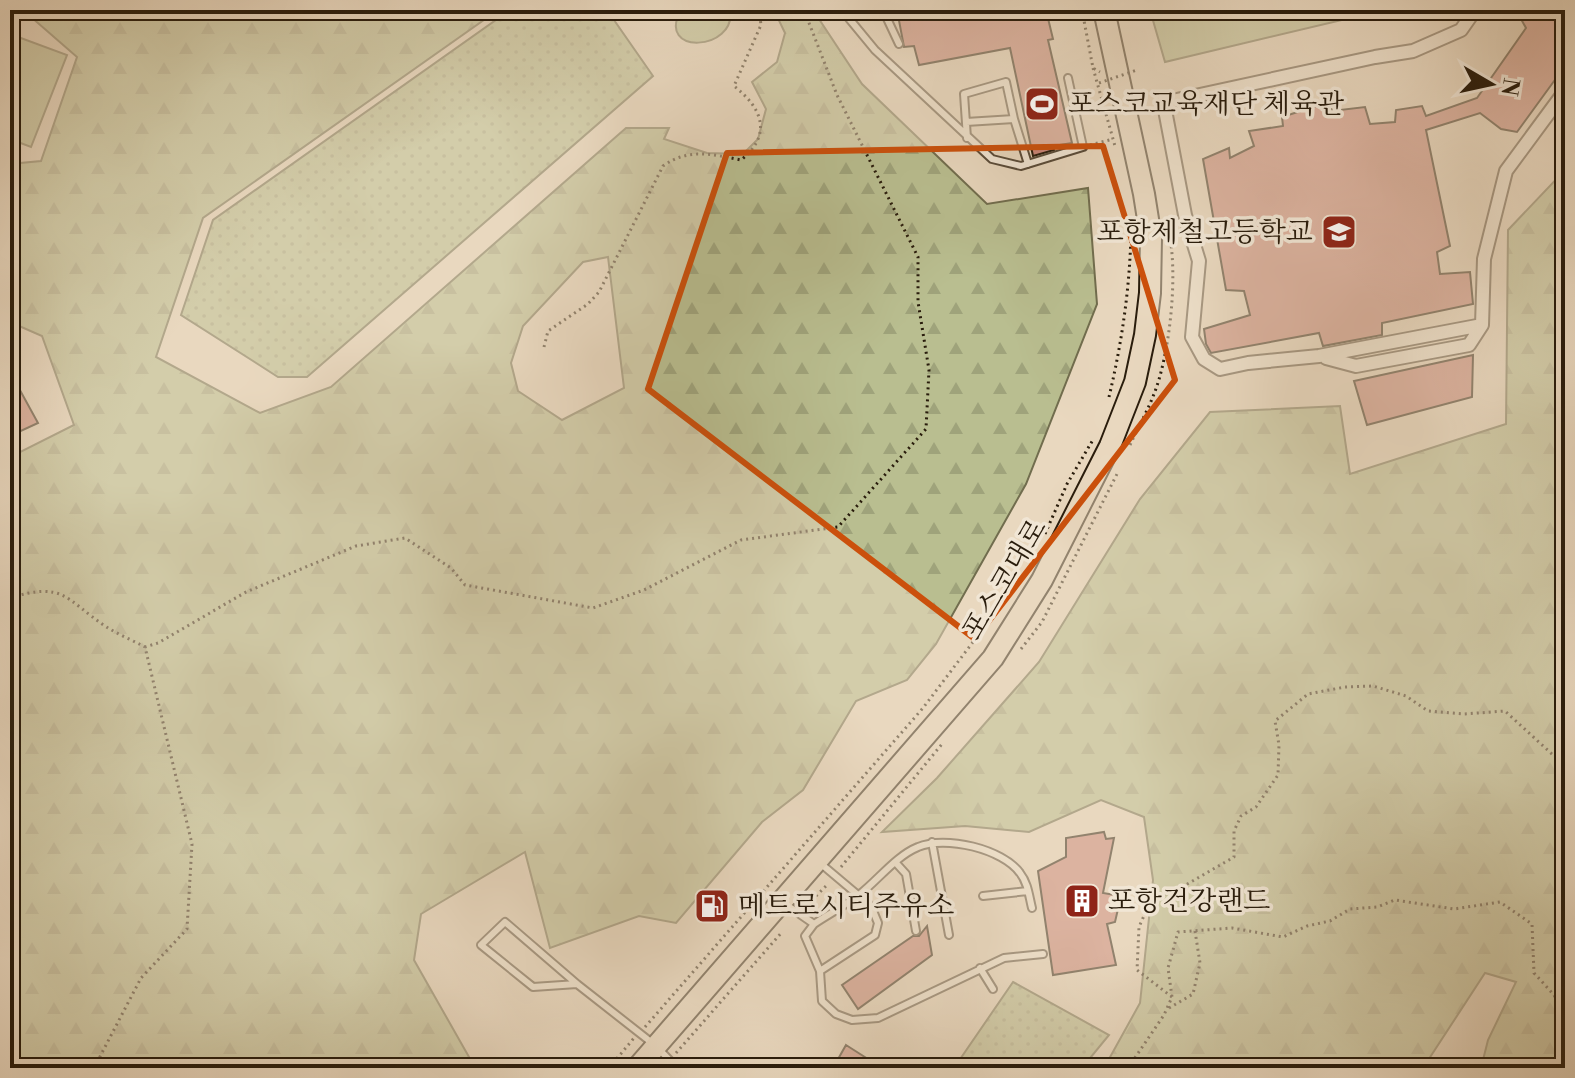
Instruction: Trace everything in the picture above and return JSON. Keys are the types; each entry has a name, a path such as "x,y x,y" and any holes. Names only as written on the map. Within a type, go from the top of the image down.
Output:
{"main road":[{"name":"포스코대로","path":"637,1068 663,1053 782,902 983,669 1042,580 1110,446 1135,382 1150,293 1150,224 1104,10"}],"street":[{"path":"1475,10 1461,30 1413,51 1172,101 1165,110 1189,232 1199,261 1192,337 1204,359 1220,369 1319,356 1482,325 1484,259 1506,171 1565,91"}],"lane":[{"path":"842,10 875,50 992,159 1021,166 1083,147 1068,78"},
{"path":"883,10 899,44"},
{"path":"967,138 964,94 1006,82 1028,164"},
{"path":"966,122 1014,119"},
{"path":"932,842 949,935"},
{"path":"1032,908 1022,875 1012,864 987,850 932,842 915,848 859,895 814,924 805,936 820,971 822,1001 836,1014 852,1020 878,1018 1004,958 1043,954"},
{"path":"818,860 871,906 878,923 875,935 820,971"},
{"path":"896,863 906,874 916,931"},
{"path":"983,896 1028,891"},
{"path":"782,902 814,924"},
{"path":"577,984 533,987 481,945 505,922 677,1068"},
{"path":"980,968 993,989"}],"path":[{"path":"544,347 548,331 588,304 599,292 663,166 676,156 703,152 741,160 755,148 760,128 756,106 734,86 761,25 759,10"},
{"path":"10,598 33,591 63,593 107,627 145,647 158,643 246,592 356,546 405,538 451,568 465,585 593,608 644,590 741,540 838,527 926,429 929,370 918,302 918,257 837,95 804,10"},
{"path":"1082,10 1093,68 1113,139 1083,147"},
{"path":"1093,68 1099,72 1106,90 1102,98"},
{"path":"1099,83 1137,70"},
{"path":"1107,406 1119,356 1127,301 1131,226"},
{"path":"1043,539 1067,484 1097,432"},
{"path":"609,1068 923,708 1030,566"},
{"path":"94,1068 141,978 187,929 192,844 145,647"},
{"path":"1172,997 1137,970 1139,927 1151,900 1184,886 1234,857 1234,831 1241,816 1256,807 1278,775 1279,745 1275,721 1308,694 1345,687 1373,686 1406,696 1428,711 1464,714 1505,711 1565,766"},
{"path":"816,896 828,884"},
{"path":"1128,1068 1167,1010 1172,997 1168,968 1178,932 1232,928 1283,937 1307,926 1330,921 1350,909 1377,907 1395,900 1454,909 1500,902 1532,924 1534,973 1554,995 1565,1020"},
{"path":"1167,1010 1193,994 1200,963 1195,931"},
{"path":"663,1053 782,932"}],"highlighted area":[{"path":"1103,146 1175,380 975,639 648,389 727,153"}],"green space":[{"path":"23,10 498,10 203,218 156,357 260,413 331,387 626,128 669,128 664,139 707,153 743,154 758,139 766,109 752,82 777,62 785,33 774,10 813,10 862,84 987,204 1088,188 1097,304 1026,484 936,644 907,680 856,701 803,790 762,822 676,923 639,916 550,948 525,852 421,914 414,960 469,1057 462,1068 10,1068 10,457 74,425 42,336 10,322 10,164 41,161 77,57","holes":["608,257 624,388 562,420 518,391 511,363 523,326 583,262"]},
{"path":"510,10 607,10 653,76 307,377 278,377 181,315 213,220"},
{"path":"681,10 730,10 729,24 722,34 711,40 698,43 687,41 679,35 676,25"},
{"path":"1150,10 1384,10 1165,62"},
{"path":"10,34 67,55 31,147 10,139"},
{"path":"1565,170 1565,1068 1481,1068 1488,1040 1516,982 1485,973 1423,1068 1104,1068 1140,1003 1153,880 1144,817 1101,800 1029,832 965,826 882,832 937,778 1039,662 1140,499 1210,412 1340,406 1350,474 1506,424 1508,230"},
{"path":"1013,982 1109,1035 1082,1068 954,1068"}],"building":[{"name":"포스코교육재단 체육관","path":"897,10 1046,10 1053,39 1048,40 1072,143 1053,146 1054,150 1033,156 1010,48 919,65 914,46 904,47"},
{"name":"포항제철고등학교","path":"1527,10 1565,10 1565,66 1517,132 1501,129 1480,113 1426,130 1450,246 1437,252 1440,274 1470,272 1473,304 1382,323 1382,335 1323,346 1319,333 1211,353 1204,329 1250,315 1244,291 1226,290 1203,159 1229,148 1230,158 1254,146 1249,131 1283,126 1282,117 1329,102 1332,111 1365,107 1370,124 1395,122 1396,110 1422,106 1426,116 1477,98 1526,28 1521,19"},
{"path":"1473,355 1472,397 1367,425 1354,381"},
{"path":"10,372 38,423 10,436"},
{"name":"포항건강랜드","path":"1104,832 1106,839 1114,838 1103,893 1121,896 1115,922 1107,924 1116,965 1053,975 1038,871 1066,857 1066,838"},
{"path":"927,926 932,955 858,1009 842,985 913,936 919,936"},
{"path":"846,1045 882,1068 833,1068"}],"place":[{"name":"포스코교육재단 체육관","path":"1042,104"},
{"name":"포항제철고등학교","path":"1339,232"},
{"name":"포항건강랜드","path":"1082,901"},
{"name":"메트로시티주유소","path":"712,906"}]}
